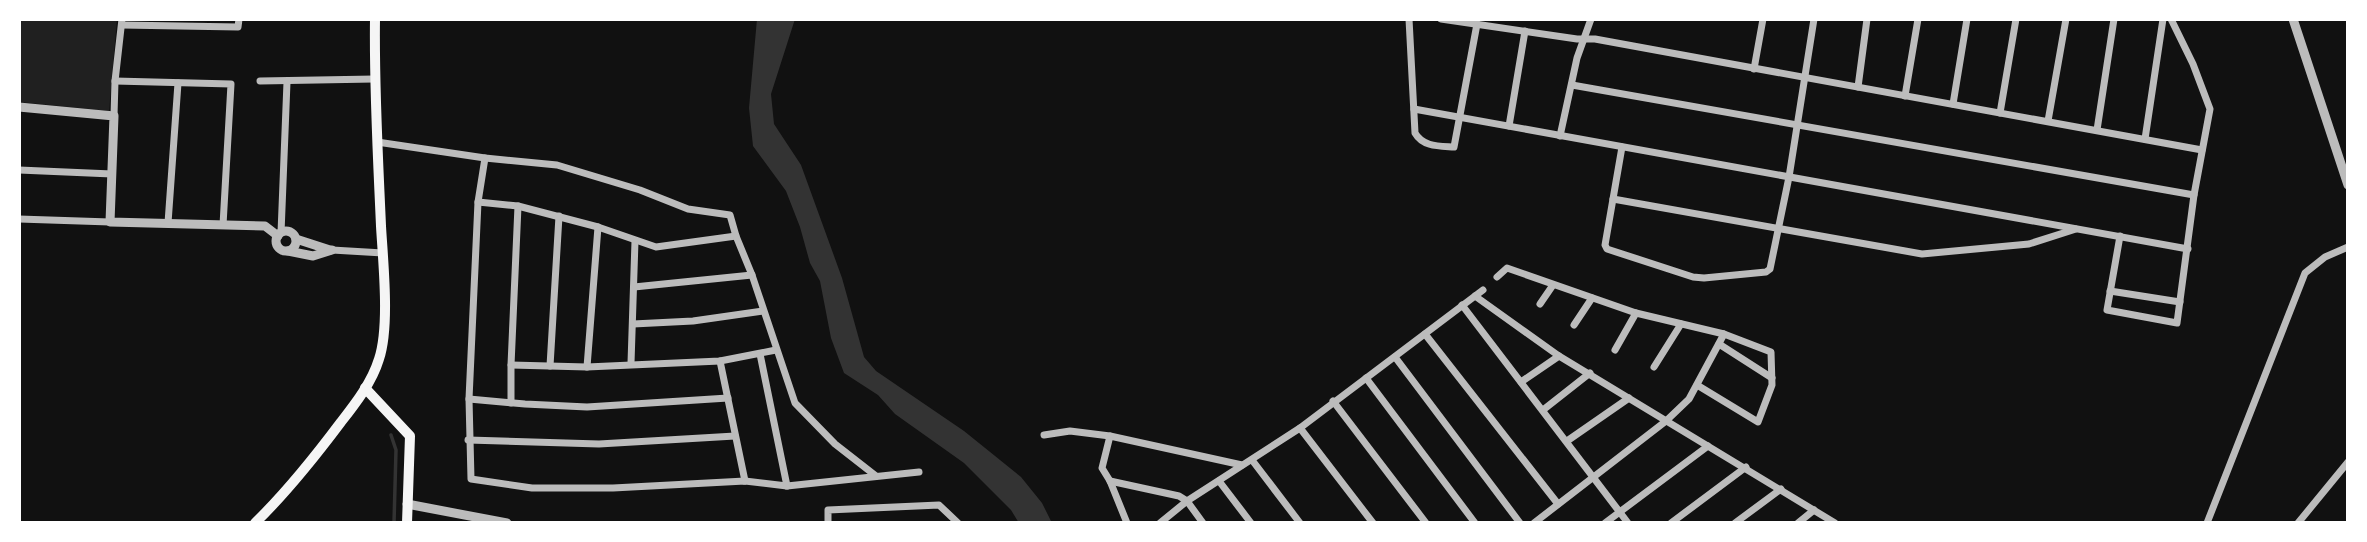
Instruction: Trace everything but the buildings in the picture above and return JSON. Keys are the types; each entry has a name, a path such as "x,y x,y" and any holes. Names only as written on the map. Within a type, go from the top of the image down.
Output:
{"main road":[{"path":"255,523 302,472 365,388 379,362 383,341 383,253 374,79 375,19"},
{"path":"365,388 410,436 407,523"}],"street":[{"path":"1409,19 1415,133 1419,140 1426,144 1454,148 1477,24"},
{"path":"1441,19 1585,38 2202,150"},
{"path":"1509,19 1510,29"},
{"path":"1560,136 1577,58 1591,19"},
{"path":"1754,69 1763,19"},
{"path":"1622,147 1605,246 1607,249 1693,277 1766,272 1772,263 1789,177 1814,19"},
{"path":"1858,87 1867,19"},
{"path":"1905,96 1918,19"},
{"path":"1953,104 1967,19"},
{"path":"2000,113 2016,19"},
{"path":"2048,121 2066,19"},
{"path":"2097,130 2114,19"},
{"path":"2145,139 2163,19"},
{"path":"2120,236 2106,310 2177,323 2194,195 2210,109 2193,64 2171,19"},
{"path":"2293,19 2348,185"},
{"path":"110,222 115,81 122,22 238,23"},
{"path":"1510,127 1525,31"},
{"path":"260,81 374,79"},
{"path":"115,81 227,83 232,87 223,225"},
{"path":"287,82 279,235 276,243 279,248 313,256 332,250"},
{"path":"168,223 178,83"},
{"path":"1572,85 2194,195"},
{"path":"19,107 114,116"},
{"path":"1414,109 2188,248"},
{"path":"377,142 485,159 556,165 639,190 688,209 730,215 795,403 835,444 877,476"},
{"path":"485,159 478,202 469,399 471,479 532,488 612,488 745,481 787,486 919,472"},
{"path":"19,170 112,174"},
{"path":"1613,199 1922,254 2029,244 2077,228"},
{"path":"478,202 518,205 598,227 656,247 736,236"},
{"path":"511,403 518,205"},
{"path":"550,366 559,216"},
{"path":"19,219 265,226 279,235 290,232 296,239 332,250 383,253"},
{"path":"587,367 598,227"},
{"path":"288,251 294,248 296,239"},
{"path":"631,363 635,241"},
{"path":"2207,523 2305,273 2325,257 2348,247"},
{"path":"1497,277 1507,268 1636,313 1724,334 1771,352 1772,385 1758,422 1697,385"},
{"path":"634,286 752,275"},
{"path":"1540,304 1553,285"},
{"path":"1160,523 1187,501 1300,428 1483,290"},
{"path":"2110,291 2180,302"},
{"path":"1475,296 1559,356 1835,523"},
{"path":"1574,325 1592,298"},
{"path":"1462,306 1628,523"},
{"path":"633,324 694,321 763,311"},
{"path":"1615,350 1636,313"},
{"path":"1654,367 1681,324"},
{"path":"1425,334 1558,504"},
{"path":"1534,523 1666,421 1689,399 1724,334"},
{"path":"1719,344 1772,378"},
{"path":"511,365 587,367 720,361 776,350"},
{"path":"760,354 787,486"},
{"path":"1521,382 1559,356"},
{"path":"1395,357 1520,523"},
{"path":"720,361 745,481"},
{"path":"1543,410 1590,373"},
{"path":"1366,378 1475,523"},
{"path":"469,399 587,407 727,398"},
{"path":"1567,441 1629,398"},
{"path":"1334,401 1426,523"},
{"path":"1300,428 1373,523"},
{"path":"1044,435 1070,431 1110,436 1242,465"},
{"path":"468,440 529,444 599,444 734,436"},
{"path":"1110,436 1102,468 1127,523"},
{"path":"1605,523 1708,446"},
{"path":"1252,460 1300,523"},
{"path":"2304,521 2348,462"},
{"path":"1671,523 1745,467"},
{"path":"1110,481 1179,496 1187,501 1203,523"},
{"path":"1219,481 1251,523"},
{"path":"1735,523 1781,489"},
{"path":"407,503 508,523"},
{"path":"828,523 828,510 939,505 958,523"},
{"path":"1798,523 1814,510"}],"shaded area":[{"path":"19,19 117,19 109,111 19,102"},
{"path":"757,19 795,19 771,94 774,124 801,165 842,278 864,357 876,371 964,431 1021,477 1042,503 1052,523 1019,523 1011,510 964,463 895,414 878,395 844,373 831,338 820,281 810,263 786,191 753,146 749,108"}],"waterway":[{"path":"391,435 396,450 394,523"}]}
